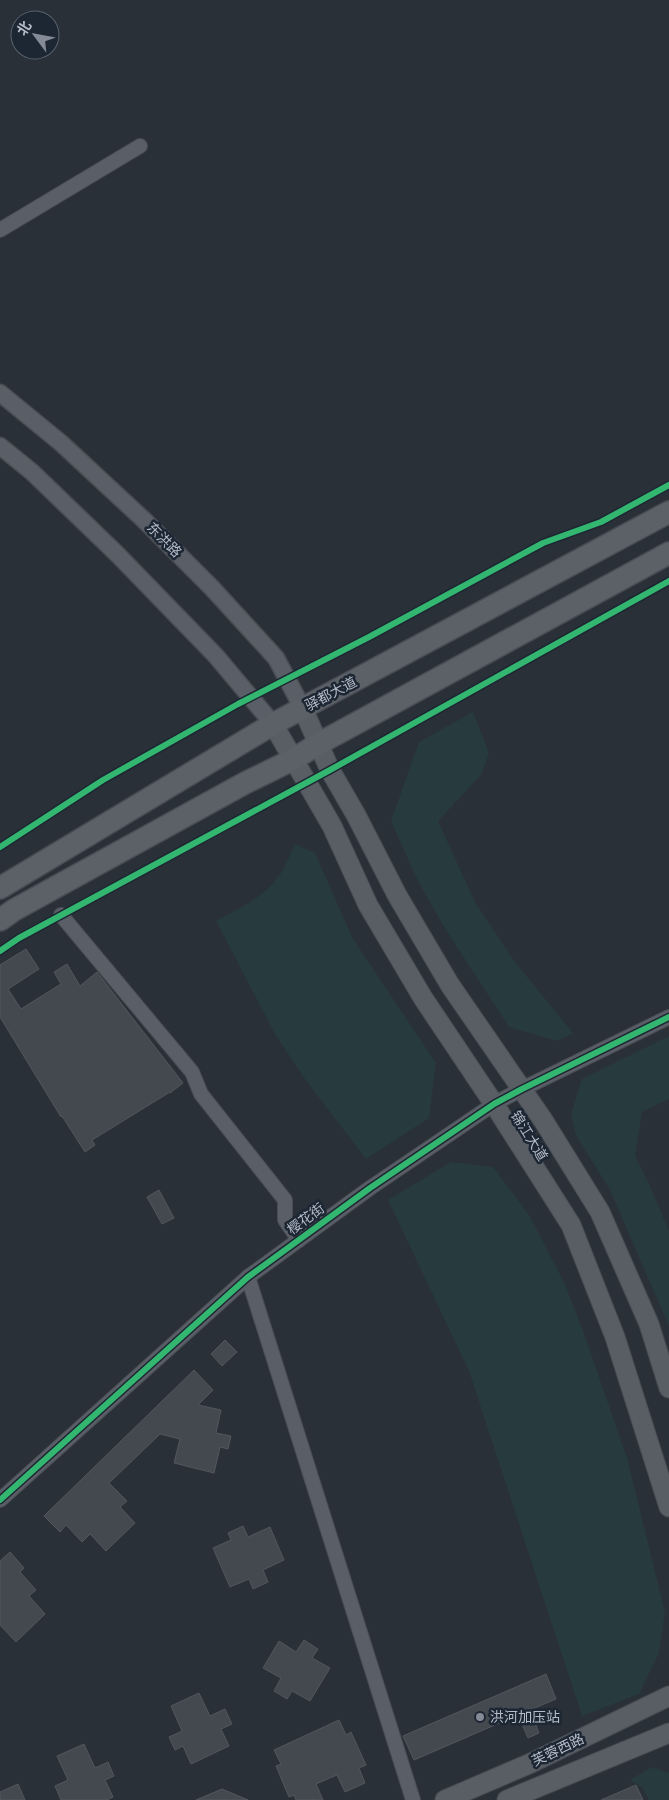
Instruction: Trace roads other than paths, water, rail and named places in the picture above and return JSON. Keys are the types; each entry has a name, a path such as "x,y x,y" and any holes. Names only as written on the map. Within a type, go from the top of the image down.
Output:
{"main road":[{"name":"驿都大道","path":"0,888 273,724 669,512"},
{"path":"0,920 14,910 228,792 294,759 318,744 669,553"},
{"name":"锦江大道","path":"303,709 318,744 397,895 450,985 522,1089 600,1212 648,1324 669,1388"},
{"name":"锦江大道","path":"273,724 332,826 368,905 423,998 494,1104 571,1225 615,1337 669,1507"},
{"name":"芙蓉西路","path":"445,1800 531,1763 669,1696"},
{"name":"芙蓉西路","path":"507,1800 669,1733"}],"street":[{"path":"0,230 140,146"},
{"name":"东洪路","path":"0,393 68,449 144,520 212,588 276,658 303,709"},
{"path":"0,446 32,472 118,555 216,656 273,724"},
{"path":"61,915 192,1072 201,1094 285,1200 285,1220 299,1240"},
{"name":"樱花街","path":"0,1500 248,1277 370,1188 494,1104 669,1017"},
{"path":"248,1277 413,1800"}],"place":[{"name":"洪河加压站","path":"480,1717"}]}
